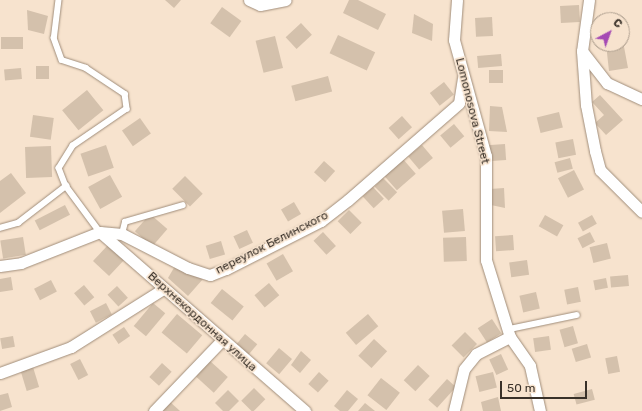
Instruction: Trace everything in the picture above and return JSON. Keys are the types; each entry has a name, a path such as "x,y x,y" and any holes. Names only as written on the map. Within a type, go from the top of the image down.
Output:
{"street":[{"path":"249,0 260,6 286,0"},
{"name":"Lomonosova Street","path":"458,0 454,40 463,78 486,156 486,260 499,308 510,334 530,366 540,411"},
{"path":"588,0 582,51 586,106 600,170 642,212"},
{"path":"582,51 607,83 642,99"},
{"name":"переулок Белинского","path":"100,232 122,234 188,268 210,275 226,269 321,221 348,200 459,102 463,78"},
{"path":"0,266 21,263 100,232"},
{"name":"Верхнекордонная улица","path":"100,232 130,255 163,289 305,411"},
{"path":"0,373 71,347 163,289"},
{"path":"454,411 464,369 476,354 510,334"},
{"path":"154,411 222,340"}],"lane":[{"path":"59,0 54,38 62,60 108,80 125,94 127,109 73,146 59,168 66,186 100,232"},
{"path":"0,228 18,223 66,186"},
{"path":"122,234 125,222 136,217 183,205"},
{"path":"510,334 577,315"}],"building":[{"path":"165,0 181,0 174,8"},
{"path":"349,0 358,0 386,14 378,30 343,13"},
{"path":"579,5 580,22 561,23 560,6"},
{"path":"222,7 241,21 230,37 210,23"},
{"path":"27,10 48,16 44,34 28,30"},
{"path":"414,14 433,24 432,41 412,33"},
{"path":"492,17 493,36 476,37 475,18"},
{"path":"301,23 312,35 297,49 286,37"},
{"path":"338,35 375,52 367,70 330,53"},
{"path":"275,36 283,68 264,73 256,41"},
{"path":"1,37 23,37 23,49 1,49"},
{"path":"607,52 625,52 628,68 609,71"},
{"path":"501,54 502,66 478,68 477,56"},
{"path":"36,66 49,66 49,79 36,79"},
{"path":"21,68 22,79 5,80 4,69"},
{"path":"489,70 503,70 503,83 489,83"},
{"path":"328,76 332,91 295,101 291,86"},
{"path":"444,82 454,95 440,106 430,93"},
{"path":"87,90 103,110 78,130 62,110"},
{"path":"600,95 623,120 606,135 595,123 604,115 592,102"},
{"path":"490,106 502,107 507,132 489,131"},
{"path":"559,112 563,128 541,133 537,118"},
{"path":"33,115 54,118 51,140 30,137"},
{"path":"402,116 412,127 399,139 389,128"},
{"path":"140,118 151,134 133,146 122,131"},
{"path":"454,124 464,136 450,148 440,136"},
{"path":"573,139 576,155 558,158 555,142"},
{"path":"505,144 506,160 488,161 487,145"},
{"path":"106,145 114,168 88,176 80,154"},
{"path":"422,145 433,158 419,170 408,157"},
{"path":"51,146 52,177 26,178 25,147"},
{"path":"402,158 416,174 397,190 383,174"},
{"path":"570,158 573,169 557,173 555,162"},
{"path":"324,161 335,171 325,182 314,172"},
{"path":"574,170 584,190 568,198 558,178"},
{"path":"11,173 26,193 0,213 0,181"},
{"path":"110,175 122,197 100,209 88,187"},
{"path":"185,176 203,194 190,206 172,189"},
{"path":"383,178 397,192 389,201 375,186"},
{"path":"373,187 384,199 374,208 363,197"},
{"path":"504,188 505,208 491,205 490,189"},
{"path":"294,202 301,214 288,222 281,210"},
{"path":"65,205 70,215 40,230 35,220"},
{"path":"463,209 465,231 444,233 442,211"},
{"path":"349,210 362,223 350,234 338,221"},
{"path":"150,214 167,229 152,246 135,231"},
{"path":"545,215 563,225 557,237 539,226"},
{"path":"592,215 597,224 583,232 578,223"},
{"path":"247,230 253,243 239,249 233,236"},
{"path":"323,232 336,246 326,255 313,241"},
{"path":"590,232 595,242 583,248 578,238"},
{"path":"513,235 514,250 496,251 495,236"},
{"path":"23,237 26,255 3,258 0,241"},
{"path":"466,237 467,261 444,262 443,238"},
{"path":"221,241 225,254 210,259 206,246"},
{"path":"607,243 611,259 593,263 590,247"},
{"path":"108,245 124,260 109,276 93,261"},
{"path":"283,254 293,271 277,281 267,264"},
{"path":"527,260 529,275 511,277 509,263"},
{"path":"175,266 203,279 188,296 168,278"},
{"path":"628,275 629,286 611,288 610,277"},
{"path":"11,277 13,290 0,292 0,279"},
{"path":"606,278 608,288 595,290 593,280"},
{"path":"51,280 57,292 40,300 34,289"},
{"path":"269,283 279,295 265,307 254,295"},
{"path":"84,285 94,297 84,306 74,293"},
{"path":"117,286 128,298 118,307 107,295"},
{"path":"578,287 581,302 567,304 564,290"},
{"path":"222,289 244,307 232,321 211,303"},
{"path":"536,292 540,309 523,312 519,296"},
{"path":"106,303 112,315 96,323 90,311"},
{"path":"153,303 165,313 146,336 134,326"},
{"path":"177,314 202,335 187,354 162,332"},
{"path":"368,314 378,326 356,345 346,333"},
{"path":"492,319 501,333 487,343 478,328"},
{"path":"573,326 578,343 565,347 560,330"},
{"path":"124,327 130,336 119,344 112,335"},
{"path":"465,332 477,344 464,357 452,345"},
{"path":"245,334 257,344 248,356 235,345"},
{"path":"13,336 15,347 2,349 0,338"},
{"path":"549,336 551,350 535,352 533,338"},
{"path":"374,339 387,351 371,368 358,356"},
{"path":"587,344 591,357 576,362 572,349"},
{"path":"279,348 292,359 279,374 266,363"},
{"path":"301,351 311,360 300,373 291,365"},
{"path":"501,354 508,369 496,375 489,359"},
{"path":"617,356 620,372 608,374 605,358"},
{"path":"80,359 88,375 78,380 70,364"},
{"path":"210,361 228,377 214,393 196,377"},
{"path":"162,363 172,372 159,386 149,377"},
{"path":"418,365 430,376 415,391 404,380"},
{"path":"33,367 39,387 27,391 21,371"},
{"path":"319,372 329,381 318,393 308,384"},
{"path":"493,372 497,388 479,392 476,376"},
{"path":"381,378 400,393 386,410 367,395"},
{"path":"447,379 456,387 437,408 428,400"},
{"path":"254,388 265,399 254,411 252,411 241,401"},
{"path":"592,389 595,400 576,405 574,394"},
{"path":"228,390 239,401 229,411 223,411 215,403"},
{"path":"347,390 358,399 348,411 340,411 334,406"},
{"path":"8,393 12,407 0,411 0,395"},
{"path":"498,397 501,411 483,411 481,402"},
{"path":"169,401 180,411 160,411"},
{"path":"365,403 375,411 358,411"}]}
